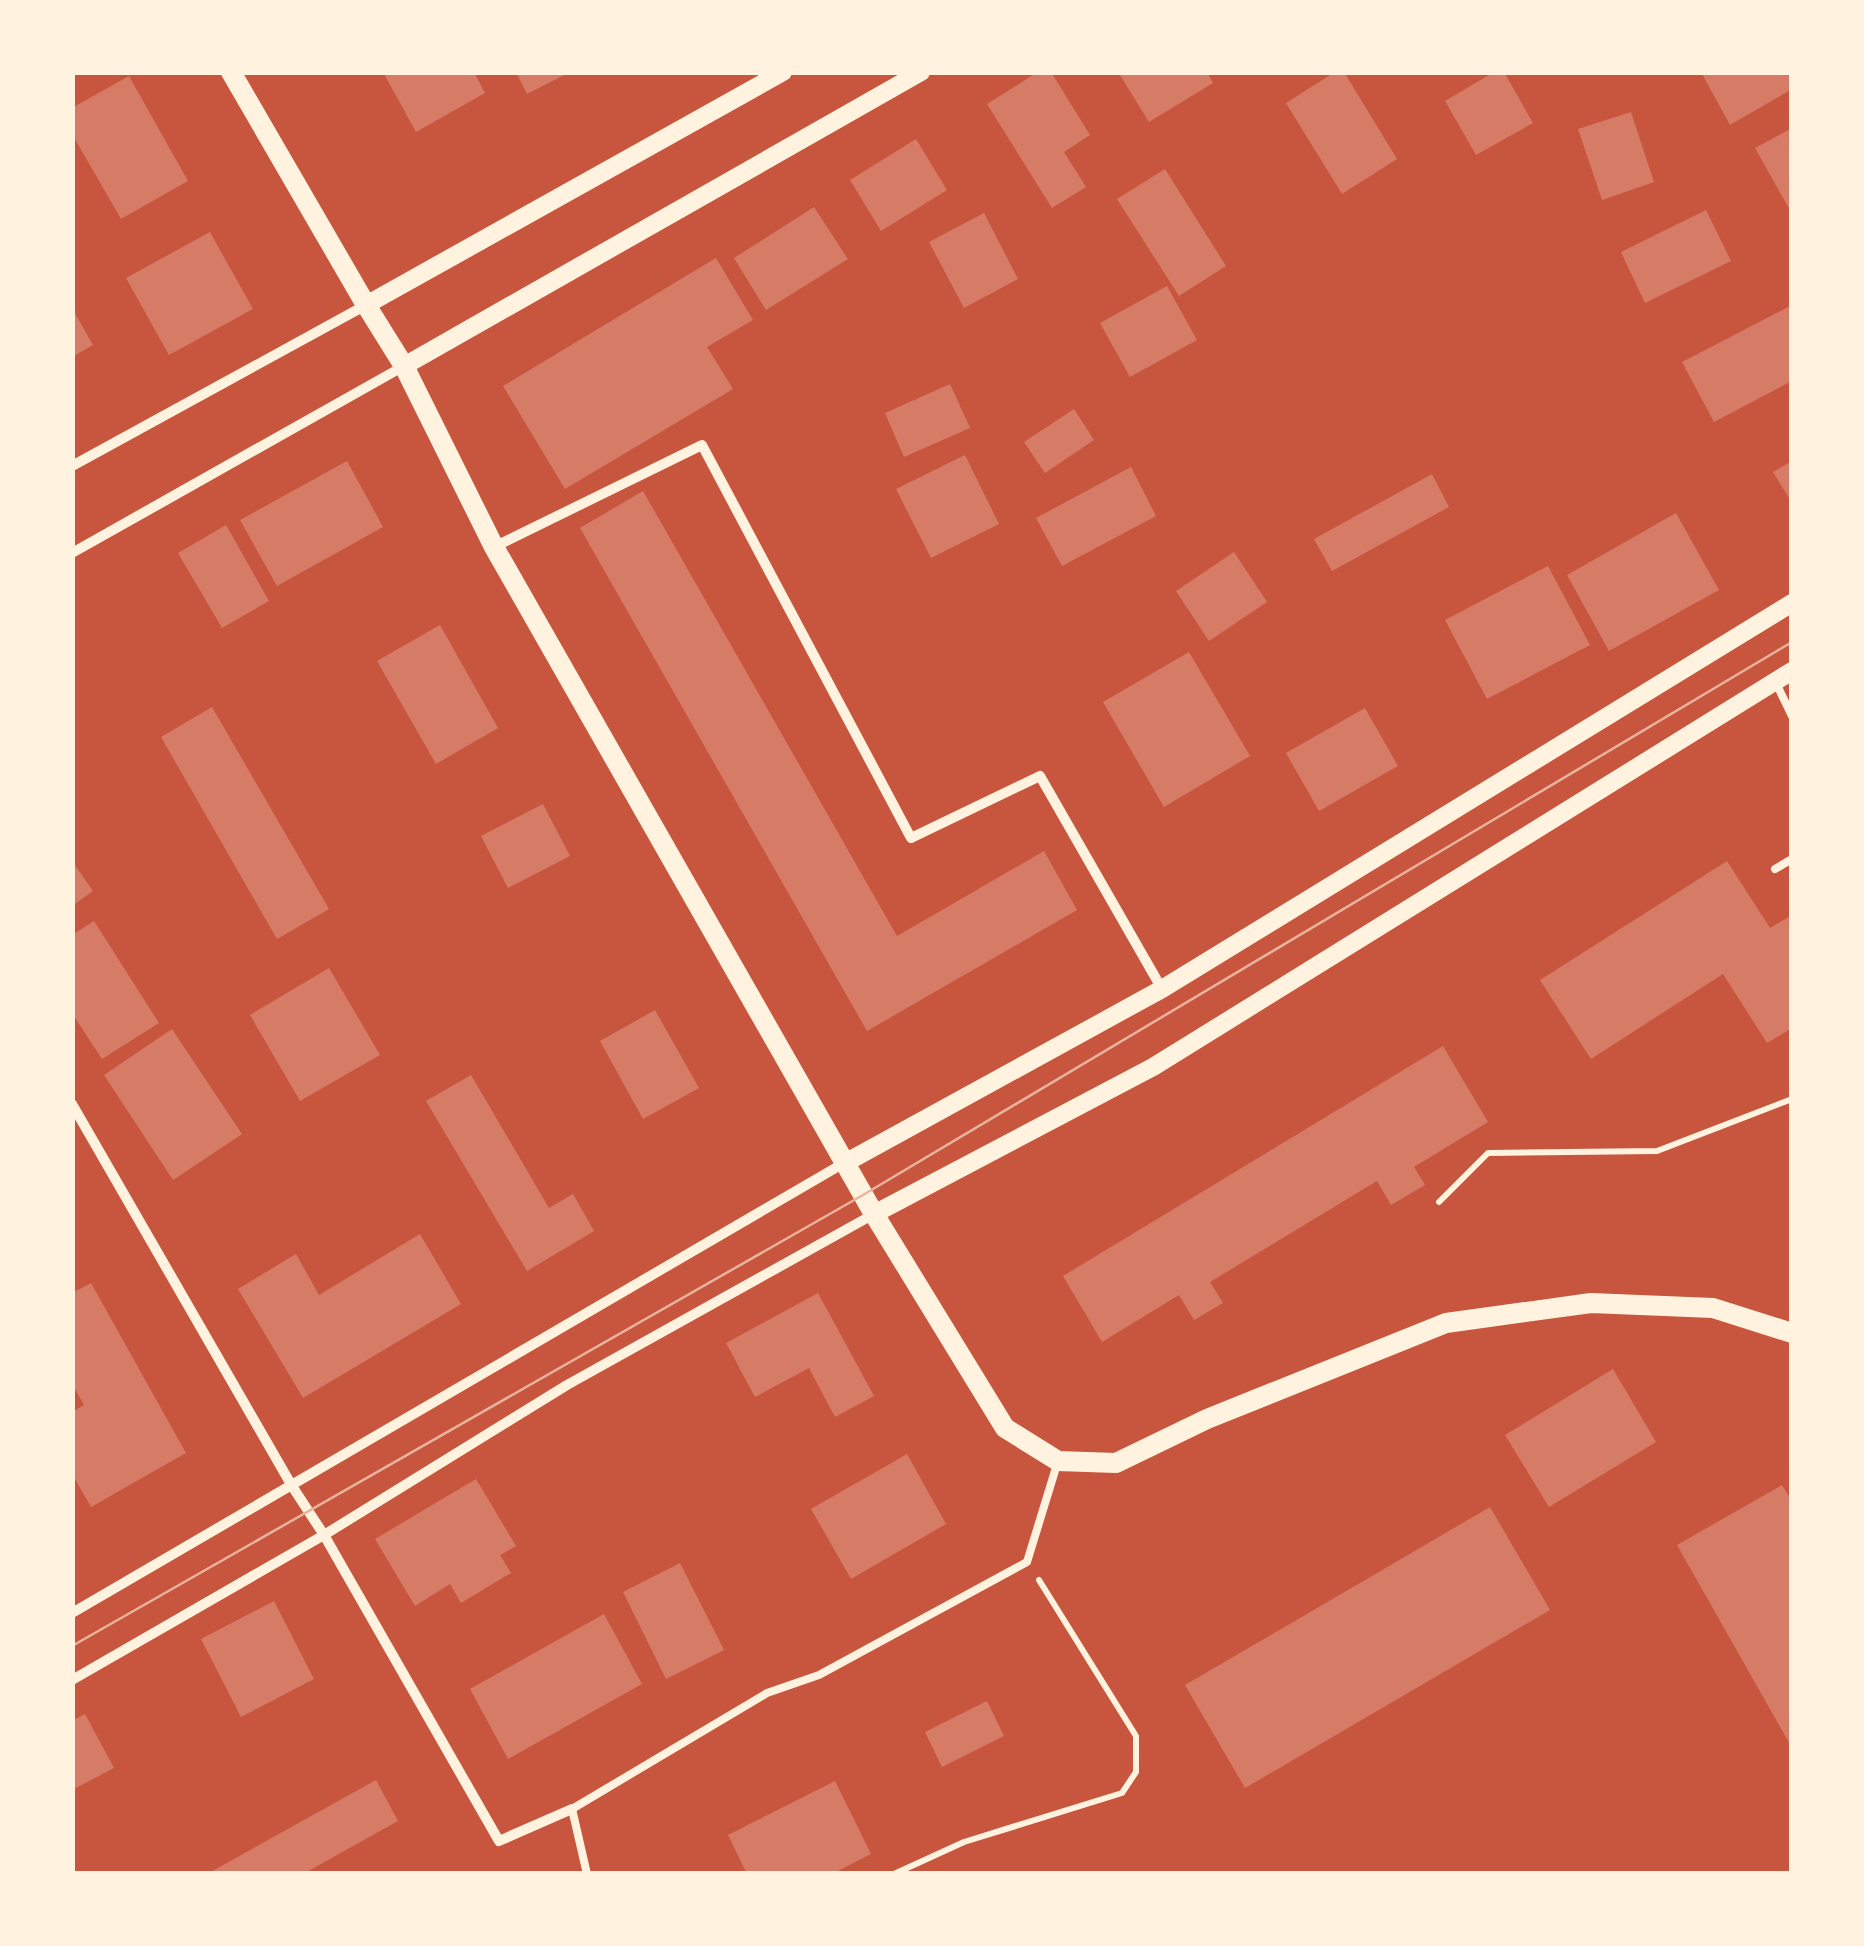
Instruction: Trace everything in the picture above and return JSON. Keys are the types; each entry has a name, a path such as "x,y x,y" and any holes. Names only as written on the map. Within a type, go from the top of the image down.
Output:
{"main road":[{"path":"231,72 404,366 494,547 874,1214 1006,1428 1058,1461 1116,1462 1208,1419 1446,1323 1592,1303 1713,1308 1792,1334"}],"street":[{"path":"72,466 784,72"},
{"path":"72,553 921,72"},
{"path":"494,547 702,445 911,838 1040,776 1162,989"},
{"path":"72,1613 845,1163 1162,989 1792,602"},
{"path":"72,1680 324,1535 567,1385 874,1214 1153,1067 1792,671"},
{"path":"72,1104 499,1841 572,1809"}],"lane":[{"path":"1774,681 1792,716"},
{"path":"1775,868 1792,859"},
{"path":"587,1874 572,1809 767,1693 819,1675 1027,1562 1058,1461"}],"path":[{"path":"1439,1202 1488,1152 1657,1151 1792,1099"},
{"path":"894,1874 964,1842 1122,1793 1136,1772 1136,1736 1027,1562"}],"building":[{"path":"383,72 474,72 485,93 416,132"},
{"path":"516,72 570,72 527,94"},
{"path":"1038,72 1051,72 1090,135 1064,152 1086,187 1052,208 987,104"},
{"path":"1118,72 1207,72 1213,83 1149,122"},
{"path":"1335,72 1344,72 1397,159 1342,194 1286,103"},
{"path":"1494,72 1504,72 1533,123 1476,155 1445,101"},
{"path":"1701,72 1786,72 1792,89 1730,125"},
{"path":"129,76 188,181 121,219 72,134 72,108"},
{"path":"1631,112 1654,182 1602,200 1578,129"},
{"path":"1792,128 1792,214 1755,148"},
{"path":"916,139 947,190 881,231 850,180"},
{"path":"1165,169 1226,266 1179,296 1117,199"},
{"path":"814,207 848,259 766,310 734,258"},
{"path":"1706,210 1731,261 1645,303 1621,252"},
{"path":"984,213 1018,279 964,308 929,242"},
{"path":"210,232 253,309 169,355 126,278"},
{"path":"716,258 753,320 707,347 733,389 565,489 503,386"},
{"path":"1167,286 1197,340 1130,377 1100,323"},
{"path":"1792,305 1792,381 1714,422 1682,362"},
{"path":"72,308 93,345 72,357"},
{"path":"950,384 970,428 904,457 885,413"},
{"path":"1074,409 1094,440 1045,473 1024,442"},
{"path":"965,455 999,524 931,558 896,489"},
{"path":"347,461 383,527 277,586 240,520"},
{"path":"1792,461 1792,503 1773,472"},
{"path":"1131,467 1156,516 1062,566 1036,518"},
{"path":"1432,474 1449,507 1332,571 1314,539"},
{"path":"643,491 897,936 1044,851 1077,910 867,1031 580,528"},
{"path":"1676,513 1719,590 1609,651 1567,575"},
{"path":"226,525 269,601 222,628 178,553"},
{"path":"1234,552 1267,602 1209,641 1176,591"},
{"path":"1548,566 1590,645 1487,699 1445,620"},
{"path":"440,625 498,728 436,764 377,661"},
{"path":"1189,652 1250,756 1164,807 1103,702"},
{"path":"212,707 329,909 277,939 161,737"},
{"path":"1365,708 1398,766 1319,811 1286,753"},
{"path":"543,804 570,856 508,888 481,836"},
{"path":"72,861 93,891 72,906"},
{"path":"1727,861 1770,928 1792,915 1792,1028 1767,1043 1723,974 1591,1059 1540,980"},
{"path":"94,921 159,1023 102,1059 72,1013 72,935"},
{"path":"329,968 380,1055 300,1101 250,1015"},
{"path":"655,1010 699,1088 643,1119 600,1041"},
{"path":"172,1029 242,1134 173,1180 104,1075"},
{"path":"1443,1046 1488,1122 1414,1167 1425,1185 1391,1205 1377,1181 1210,1282 1223,1303 1194,1320 1179,1295 1102,1342 1063,1276"},
{"path":"471,1075 549,1208 573,1194 594,1231 527,1271 426,1101"},
{"path":"420,1234 461,1304 303,1398 238,1289 296,1254 319,1295"},
{"path":"91,1283 186,1453 91,1507 72,1474 72,1412 84,1405 72,1384 72,1293"},
{"path":"818,1293 874,1396 835,1417 809,1368 755,1397 726,1343"},
{"path":"1613,1369 1656,1442 1549,1507 1505,1435"},
{"path":"907,1454 946,1524 851,1579 811,1509"},
{"path":"476,1479 516,1546 500,1555 511,1573 461,1603 450,1584 415,1606 375,1539"},
{"path":"1782,1485 1792,1501 1792,1748 1677,1545"},
{"path":"1490,1507 1550,1610 1245,1788 1185,1685"},
{"path":"680,1563 724,1650 666,1679 623,1592"},
{"path":"274,1601 314,1679 241,1717 201,1639"},
{"path":"604,1614 642,1684 508,1759 470,1689"},
{"path":"987,1701 1004,1736 942,1767 925,1732"},
{"path":"85,1714 114,1768 72,1790 72,1721"},
{"path":"376,1780 398,1821 303,1874 207,1874"},
{"path":"835,1781 871,1854 832,1874 747,1874 728,1835"}],"tram line":[{"path":"72,1646 863,1195 1792,642"}]}
